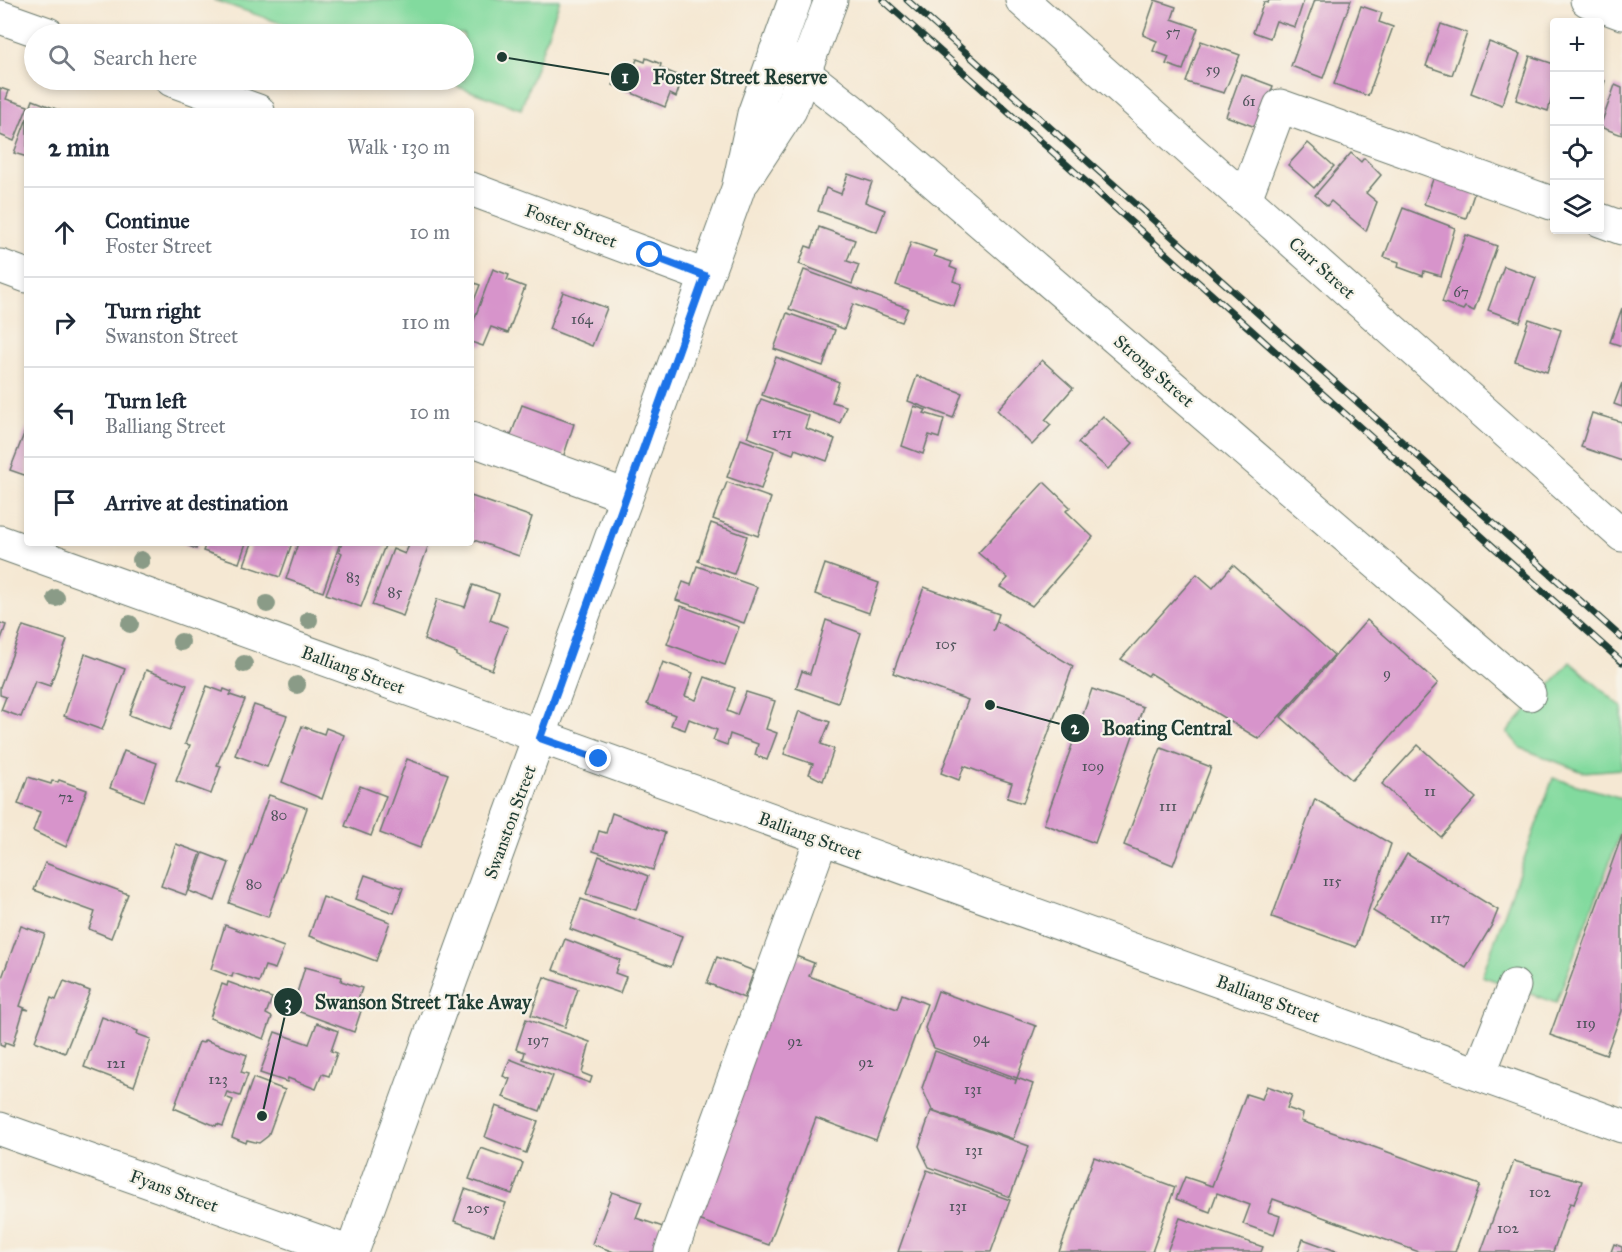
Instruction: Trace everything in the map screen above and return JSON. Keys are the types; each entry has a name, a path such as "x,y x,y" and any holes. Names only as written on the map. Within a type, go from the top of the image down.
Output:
{"street":[{"name":"Swanston Street","path":"350,1252 540,738 738,189 747,139 795,0"},
{"name":"Swanston Street","path":"738,189 782,125 831,0"},
{"name":"Carr Street","path":"1022,0 1622,535"},
{"path":"1587,0 1622,12"},
{"path":"0,17 24,26"},
{"name":"Strong Street","path":"776,51 804,72 1529,694"},
{"path":"200,90 250,108"},
{"path":"1245,199 1280,106 1550,203"},
{"name":"Foster Street","path":"474,190 705,276"},
{"path":"1604,222 1622,228"},
{"path":"0,266 24,275"},
{"path":"474,440 626,496"},
{"name":"Balliang Street","path":"0,542 821,840 1622,1126"},
{"path":"671,1252 821,840"},
{"path":"1479,1074 1514,986"},
{"name":"Fyans Street","path":"0,1129 350,1252"}],"green space":[{"path":"214,0 560,0 521,109 467,90 474,90 474,24 283,24"},
{"path":"1570,662 1622,707 1622,769 1583,772 1521,748 1507,732"},
{"path":"1553,778 1622,798 1622,829 1556,1003 1482,976"}],"building":[{"path":"1155,0 1176,7 1172,19 1198,28 1183,70 1166,64 1169,57 1153,51 1157,41 1143,35"},
{"path":"1269,0 1304,0 1295,27 1276,21 1270,38 1253,32 1264,2 1268,3"},
{"path":"1315,0 1351,0 1323,78 1291,66"},
{"path":"1361,6 1382,13 1379,22 1393,27 1368,96 1334,84"},
{"path":"1441,24 1467,33 1452,75 1426,66"},
{"path":"1201,41 1240,55 1224,93 1186,82"},
{"path":"1489,42 1520,54 1502,105 1471,93"},
{"path":"1530,56 1550,63 1548,111 1516,100"},
{"path":"646,58 661,64 660,68 677,75 674,83 680,85 676,97 670,94 665,107 613,85 622,62 634,67 637,59 645,62"},
{"path":"1241,74 1273,86 1258,128 1226,116"},
{"path":"1615,85 1622,88 1622,135 1604,128 1604,116"},
{"path":"0,88 9,91 6,99 28,106 24,108 24,116 14,141 0,135"},
{"path":"33,100 53,108 30,108"},
{"path":"24,126 24,156 14,153"},
{"path":"1308,143 1334,166 1314,188 1288,165"},
{"path":"1351,153 1361,162 1364,158 1381,175 1366,193 1377,202 1366,231 1331,201 1327,206 1315,195"},
{"path":"1436,171 1477,185 1466,218 1424,204"},
{"path":"848,174 872,182 865,202 885,210 877,232 818,211 826,188 841,194"},
{"path":"1403,208 1455,228 1441,276 1424,271 1423,276 1398,267 1399,262 1384,257"},
{"path":"819,227 855,240 847,261 859,265 852,284 799,264 806,246 812,248"},
{"path":"1466,235 1497,246 1474,311 1465,307 1463,310 1442,302"},
{"path":"911,242 936,251 934,256 952,262 950,267 957,270 953,281 962,284 954,306 896,285"},
{"path":"1504,266 1536,278 1520,322 1488,310"},
{"path":"493,269 509,275 507,280 525,287 508,333 491,327 483,346 474,343 474,320"},
{"path":"804,270 908,308 902,322 853,304 844,329 789,309"},
{"path":"474,283 480,285 474,300"},
{"path":"563,292 607,308 592,346 549,329"},
{"path":"1622,308 1622,346 1610,342"},
{"path":"787,313 835,330 823,366 774,349"},
{"path":"1529,319 1561,330 1547,372 1515,361"},
{"path":"776,357 839,382 832,402 846,406 840,423 762,395"},
{"path":"1042,360 1073,388 1045,420 1051,425 1032,445 997,410"},
{"path":"917,376 962,393 953,418 908,401"},
{"path":"1622,383 1622,407 1614,404"},
{"path":"761,399 809,416 805,428 835,439 827,461 795,449 793,454 747,437"},
{"path":"522,405 574,424 562,461 503,440 506,433 511,435"},
{"path":"914,406 926,410 924,413 944,419 939,438 929,435 923,454 902,446"},
{"path":"1592,413 1622,422 1622,461 1581,447"},
{"path":"1103,416 1133,443 1108,469 1078,443"},
{"path":"24,434 24,475 10,470"},
{"path":"741,439 774,451 761,489 727,477"},
{"path":"727,482 771,498 758,536 713,519"},
{"path":"1044,482 1070,507 1066,511 1093,537 1032,606 1000,587 1008,578 978,553"},
{"path":"474,497 532,517 519,556 474,540"},
{"path":"711,523 747,536 734,574 698,561"},
{"path":"205,546 245,546 239,563 203,551"},
{"path":"251,546 291,546 280,577 244,565"},
{"path":"297,546 339,546 323,592 286,579"},
{"path":"341,546 385,546 361,607 326,594 342,553 339,551"},
{"path":"409,546 428,546 403,616 372,605 393,549 405,554"},
{"path":"825,564 879,583 869,613 815,594"},
{"path":"1233,565 1334,655 1259,739 1150,673 1148,676 1121,659 1197,574 1213,588"},
{"path":"697,566 757,587 744,623 676,600 683,582 691,585"},
{"path":"473,585 499,594 490,620 508,627 492,670 424,640 437,599 465,607"},
{"path":"924,587 999,614 993,631 997,621 1073,666 1023,803 1007,798 1012,783 964,766 959,780 941,773 968,700 893,673"},
{"path":"681,606 739,627 725,665 667,644"},
{"path":"826,620 861,633 838,703 796,688 802,671 810,674"},
{"path":"1367,620 1438,683 1352,780 1281,717"},
{"path":"0,623 6,625 0,642"},
{"path":"23,626 67,640 50,686 35,681 21,717 1,710 6,697 0,695 0,687"},
{"path":"85,654 125,669 102,730 64,716"},
{"path":"663,662 693,673 685,696 696,700 705,677 735,688 727,711 737,715 746,692 775,701 766,729 777,733 767,760 755,755 758,744 730,734 727,745 713,740 717,730 689,719 685,730 671,725 675,715 647,704"},
{"path":"146,670 187,685 170,730 129,715"},
{"path":"207,686 223,692 224,689 232,692 230,695 245,700 217,765 221,766 211,794 176,781 190,745 185,744"},
{"path":"1092,689 1143,707 1095,843 1044,824"},
{"path":"254,705 287,716 267,767 235,755"},
{"path":"799,711 830,722 821,744 834,749 823,781 809,774 813,764 784,754"},
{"path":"302,726 324,734 326,728 344,735 322,799 282,782"},
{"path":"1418,745 1476,798 1441,837 1382,784"},
{"path":"1161,748 1211,767 1173,865 1124,845"},
{"path":"124,751 157,763 144,801 110,788"},
{"path":"407,759 448,774 420,848 380,833"},
{"path":"28,777 51,784 52,781 58,782 59,780 87,790 66,847 33,831 40,812 18,804"},
{"path":"360,786 386,796 371,836 345,826"},
{"path":"269,795 307,808 268,917 229,903"},
{"path":"1315,799 1391,844 1356,947 1272,917"},
{"path":"612,813 665,833 653,870 593,851 599,831 606,833"},
{"path":"1622,835 1622,1011 1606,1055 1550,1035"},
{"path":"176,844 201,853 186,895 161,886"},
{"path":"203,853 229,863 215,901 189,891"},
{"path":"1407,854 1498,910 1492,925 1466,968 1373,911"},
{"path":"599,856 648,876 636,910 586,894"},
{"path":"45,863 128,894 111,938 89,929 95,912 34,890"},
{"path":"365,875 403,888 394,913 356,899"},
{"path":"323,897 390,922 376,961 309,936"},
{"path":"581,899 682,936 671,967 570,929"},
{"path":"225,925 284,947 275,969 265,966 259,982 233,973 232,977 211,969"},
{"path":"21,926 45,934 20,1006 29,1010 24,1009 13,1045 5,1042 4,1047 0,1045 0,983"},
{"path":"565,939 620,960 615,973 626,977 620,993 553,970"},
{"path":"788,953 814,963 809,976 897,1009 902,994 927,1004 876,1140 816,1118 769,1245 690,1217"},
{"path":"717,957 754,971 744,998 707,983"},
{"path":"305,967 342,977 341,981 362,988 355,1009 361,1011 354,1032 292,1009"},
{"path":"544,977 578,989 565,1027 531,1015"},
{"path":"64,981 90,991 65,1053 35,1041 51,998 56,1000"},
{"path":"228,982 272,998 266,1014 272,1017 264,1039 210,1018 222,984 227,986"},
{"path":"938,991 1036,1026 1017,1078 934,1048 925,1028"},
{"path":"102,1017 138,1031 137,1034 151,1039 134,1086 84,1067"},
{"path":"526,1019 590,1042 582,1073 592,1077 590,1083 523,1059 525,1052 516,1049"},
{"path":"317,1023 338,1031 331,1051 337,1053 329,1076 322,1074 316,1089 288,1078 287,1082 260,1073 275,1032 309,1044"},
{"path":"205,1040 247,1055 241,1072 248,1074 240,1096 227,1092 225,1097 233,1100 223,1126 217,1124 216,1126 174,1108 199,1042 203,1043"},
{"path":"935,1051 1016,1080 1015,1084 1017,1078 1033,1084 1013,1139 932,1110 922,1088"},
{"path":"510,1059 553,1076 540,1111 503,1097 510,1079 503,1076"},
{"path":"253,1078 285,1090 268,1136 259,1143 247,1140 246,1143 232,1137"},
{"path":"1267,1086 1292,1095 1287,1108 1303,1114 1301,1121 1480,1185 1455,1252 1419,1252 1273,1199 1268,1212 1280,1216 1274,1235 1243,1224 1250,1205 1217,1193 1210,1212 1176,1199 1185,1177 1212,1186 1246,1094 1262,1099"},
{"path":"496,1106 538,1121 526,1153 485,1137"},
{"path":"931,1111 1029,1146 1010,1197 929,1167 919,1146"},
{"path":"481,1148 523,1163 512,1194 469,1179"},
{"path":"1094,1157 1175,1187 1152,1252 1059,1252"},
{"path":"1514,1161 1582,1181 1574,1204 1570,1203 1553,1252 1481,1252"},
{"path":"927,1170 1010,1200 991,1252 898,1252"},
{"path":"465,1189 506,1203 494,1235 454,1221"},
{"path":"612,1192 642,1202 636,1218 666,1228 657,1252 614,1252 592,1244"},
{"path":"1180,1218 1263,1247 1261,1252 1167,1252"},
{"path":"1303,1239 1339,1252 1298,1252"},
{"path":"1614,1244 1622,1247 1622,1252 1611,1252"}],"railway":[{"path":"883,0 1622,662"},
{"path":"907,0 1622,638"}],"place":[{"name":"Foster Street Reserve","path":"502,57"},
{"name":"Boating Central","path":"990,705"},
{"name":"Swanson Street Take Away","path":"262,1116"}],"route":[{"path":"599,759 540,738 705,276 650,255"}]}
